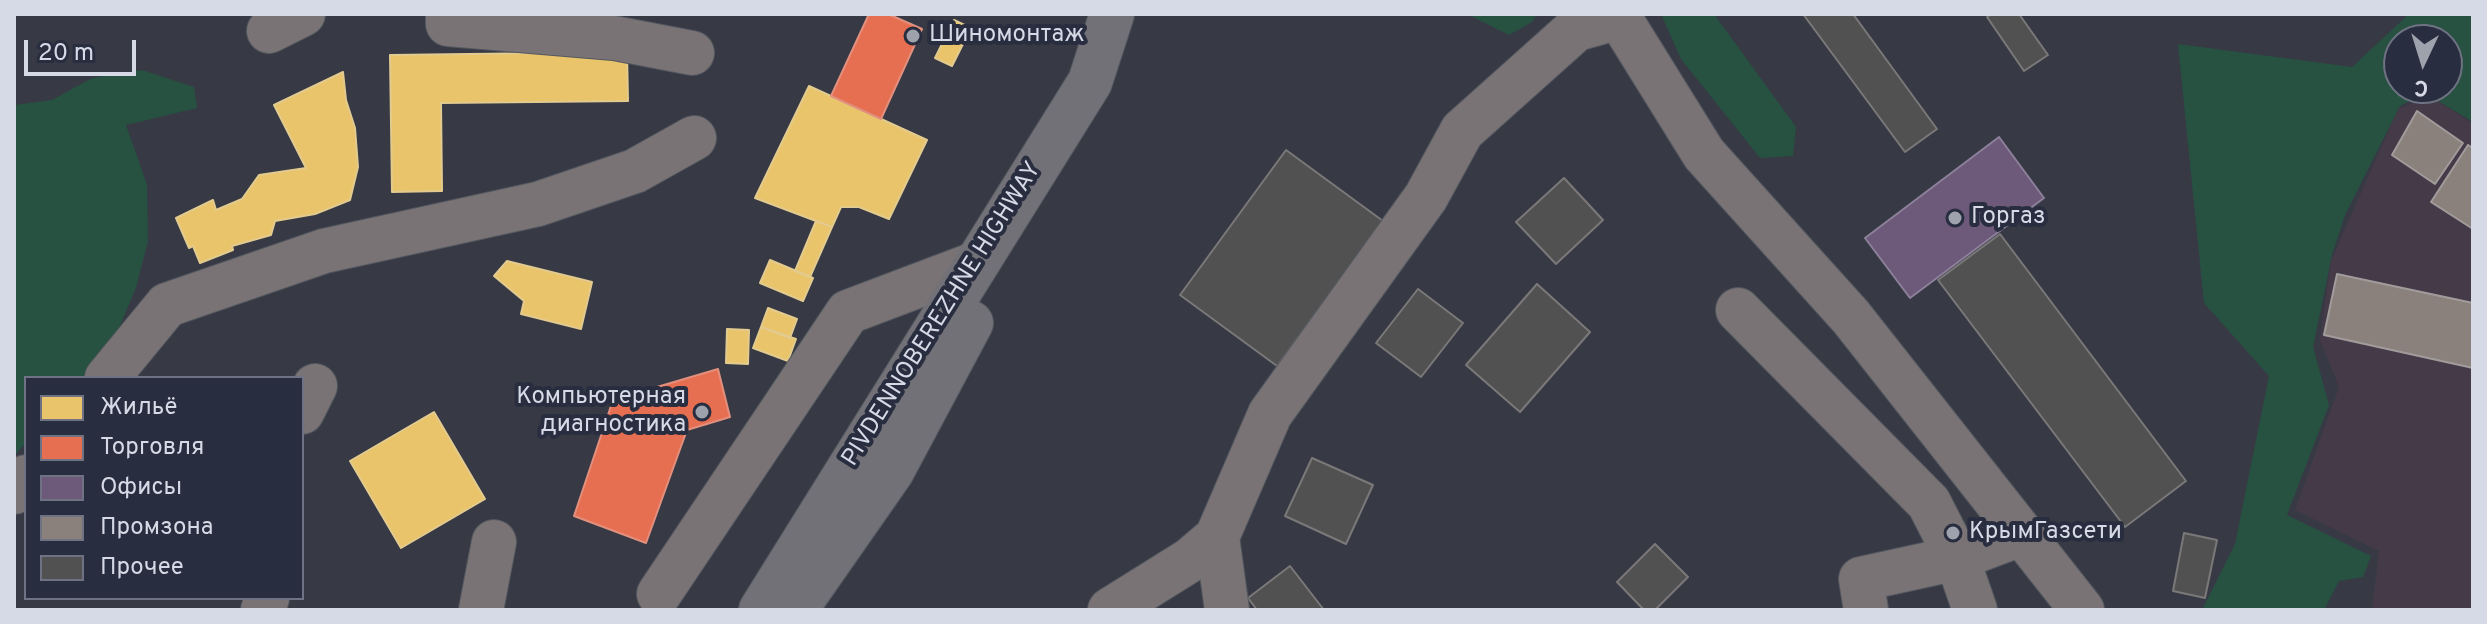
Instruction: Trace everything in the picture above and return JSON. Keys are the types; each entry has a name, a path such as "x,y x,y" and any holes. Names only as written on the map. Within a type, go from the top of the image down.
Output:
{"highway":[{"name":"PIVDENNOBEREZHNE HIGHWAY","path":"761,610 1090,82 1112,14"},
{"name":"PIVDENNOBEREZHNE HIGHWAY","path":"795,610 892,471 962,336 1101,116 1116,89 1142,14"}],"street":[{"path":"448,14 448,24 614,38 692,53"},
{"path":"1110,610 1190,560 1217,537 1270,414 1426,197 1462,131 1576,29 1618,16 1704,154 1851,317 2082,610"},
{"path":"109,376 167,305 324,251 538,204 635,171 694,138"},
{"path":"659,594 848,312 975,264"},
{"path":"1738,310 1929,503 1957,558 1975,610"},
{"path":"1866,610 1861,579 1957,558 2021,534"},
{"path":"1217,537 1227,610"},
{"path":"481,610 494,542"}],"shaded area":[{"path":"2410,104 2442,104 2473,124 2473,610 2372,610 2379,551 2295,510 2339,387 2320,340 2331,261 2398,109"}],"green space":[{"path":"1467,14 1537,14 1532,22 1509,35"},
{"path":"1661,14 1714,14 1796,127 1793,156 1760,158 1681,59"},
{"path":"2409,14 2473,14 2473,122 2443,104 2463,104 2463,24 2398,24"},
{"path":"2383,38 2383,104 2404,104 2400,106 2345,215 2332,255 2313,347 2329,405 2287,515 2371,556 2363,577 2339,581 2324,610 2202,610 2235,544 2269,376 2204,303 2178,44 2352,67"},
{"path":"142,70 194,87 197,108 126,125 147,185 148,241 136,288 110,349 86,376 24,376 24,445 14,456 14,105 52,100 92,78"}],"building: Жильё":[{"path":"954,20 971,28 952,66 935,58"},
{"path":"627,52 628,101 441,103 442,191 392,192 390,55"},
{"path":"343,72 346,100 355,128 358,167 350,200 315,214 275,221 271,235 232,246 233,250 200,263 193,246 189,248 176,218 213,200 216,210 242,199 259,175 306,168 274,105"},
{"path":"809,86 927,140 889,219 859,207 841,207 832,227 755,198"},
{"path":"816,221 832,227 810,277 795,271"},
{"path":"770,260 813,278 803,301 760,283"},
{"path":"507,261 592,282 581,329 521,314 524,301 494,276"},
{"path":"768,308 797,319 790,338 761,327"},
{"path":"761,327 796,339 788,361 753,348"},
{"path":"727,329 749,330 748,364 726,363"},
{"path":"434,412 485,499 401,548 350,461"}],"building: Торговля":[{"path":"869,14 888,14 922,29 881,119 831,96"},
{"path":"718,369 730,417 687,430 646,543 574,516 613,400"}],"building: Офисы":[{"name":"Горгаз","path":"1999,137 2044,198 1910,298 1865,238"}],"building: Промзона":[{"path":"2417,111 2463,143 2435,184 2392,155"},
{"path":"2468,145 2473,148 2473,229 2431,202"},
{"path":"2337,274 2473,303 2473,368 2324,335"}],"building: Прочее":[{"path":"1803,14 1853,14 1937,129 1905,152"},
{"path":"1991,14 2019,14 2048,55 2024,71 1987,17"},
{"path":"1286,150 1383,221 1277,366 1180,295"},
{"path":"1564,178 1603,220 1556,264 1516,222"},
{"path":"2000,234 2186,481 2125,527 1938,280"},
{"path":"1537,284 1590,332 1520,412 1466,365"},
{"path":"1418,289 1463,323 1421,377 1376,343"},
{"path":"1312,458 1373,485 1346,544 1285,516"},
{"path":"2184,533 2217,540 2205,598 2173,591"},
{"path":"1655,544 1688,577 1655,610 1644,610 1617,582"},
{"path":"1290,566 1324,610 1257,610 1248,598"}],"place":[{"name":"Шиномонтаж","path":"913,36"},
{"name":"Горгаз","path":"1955,218"},
{"name":"Компьютерная диагностика","path":"702,412"},
{"name":"КрымГазсети","path":"1953,533"}]}
